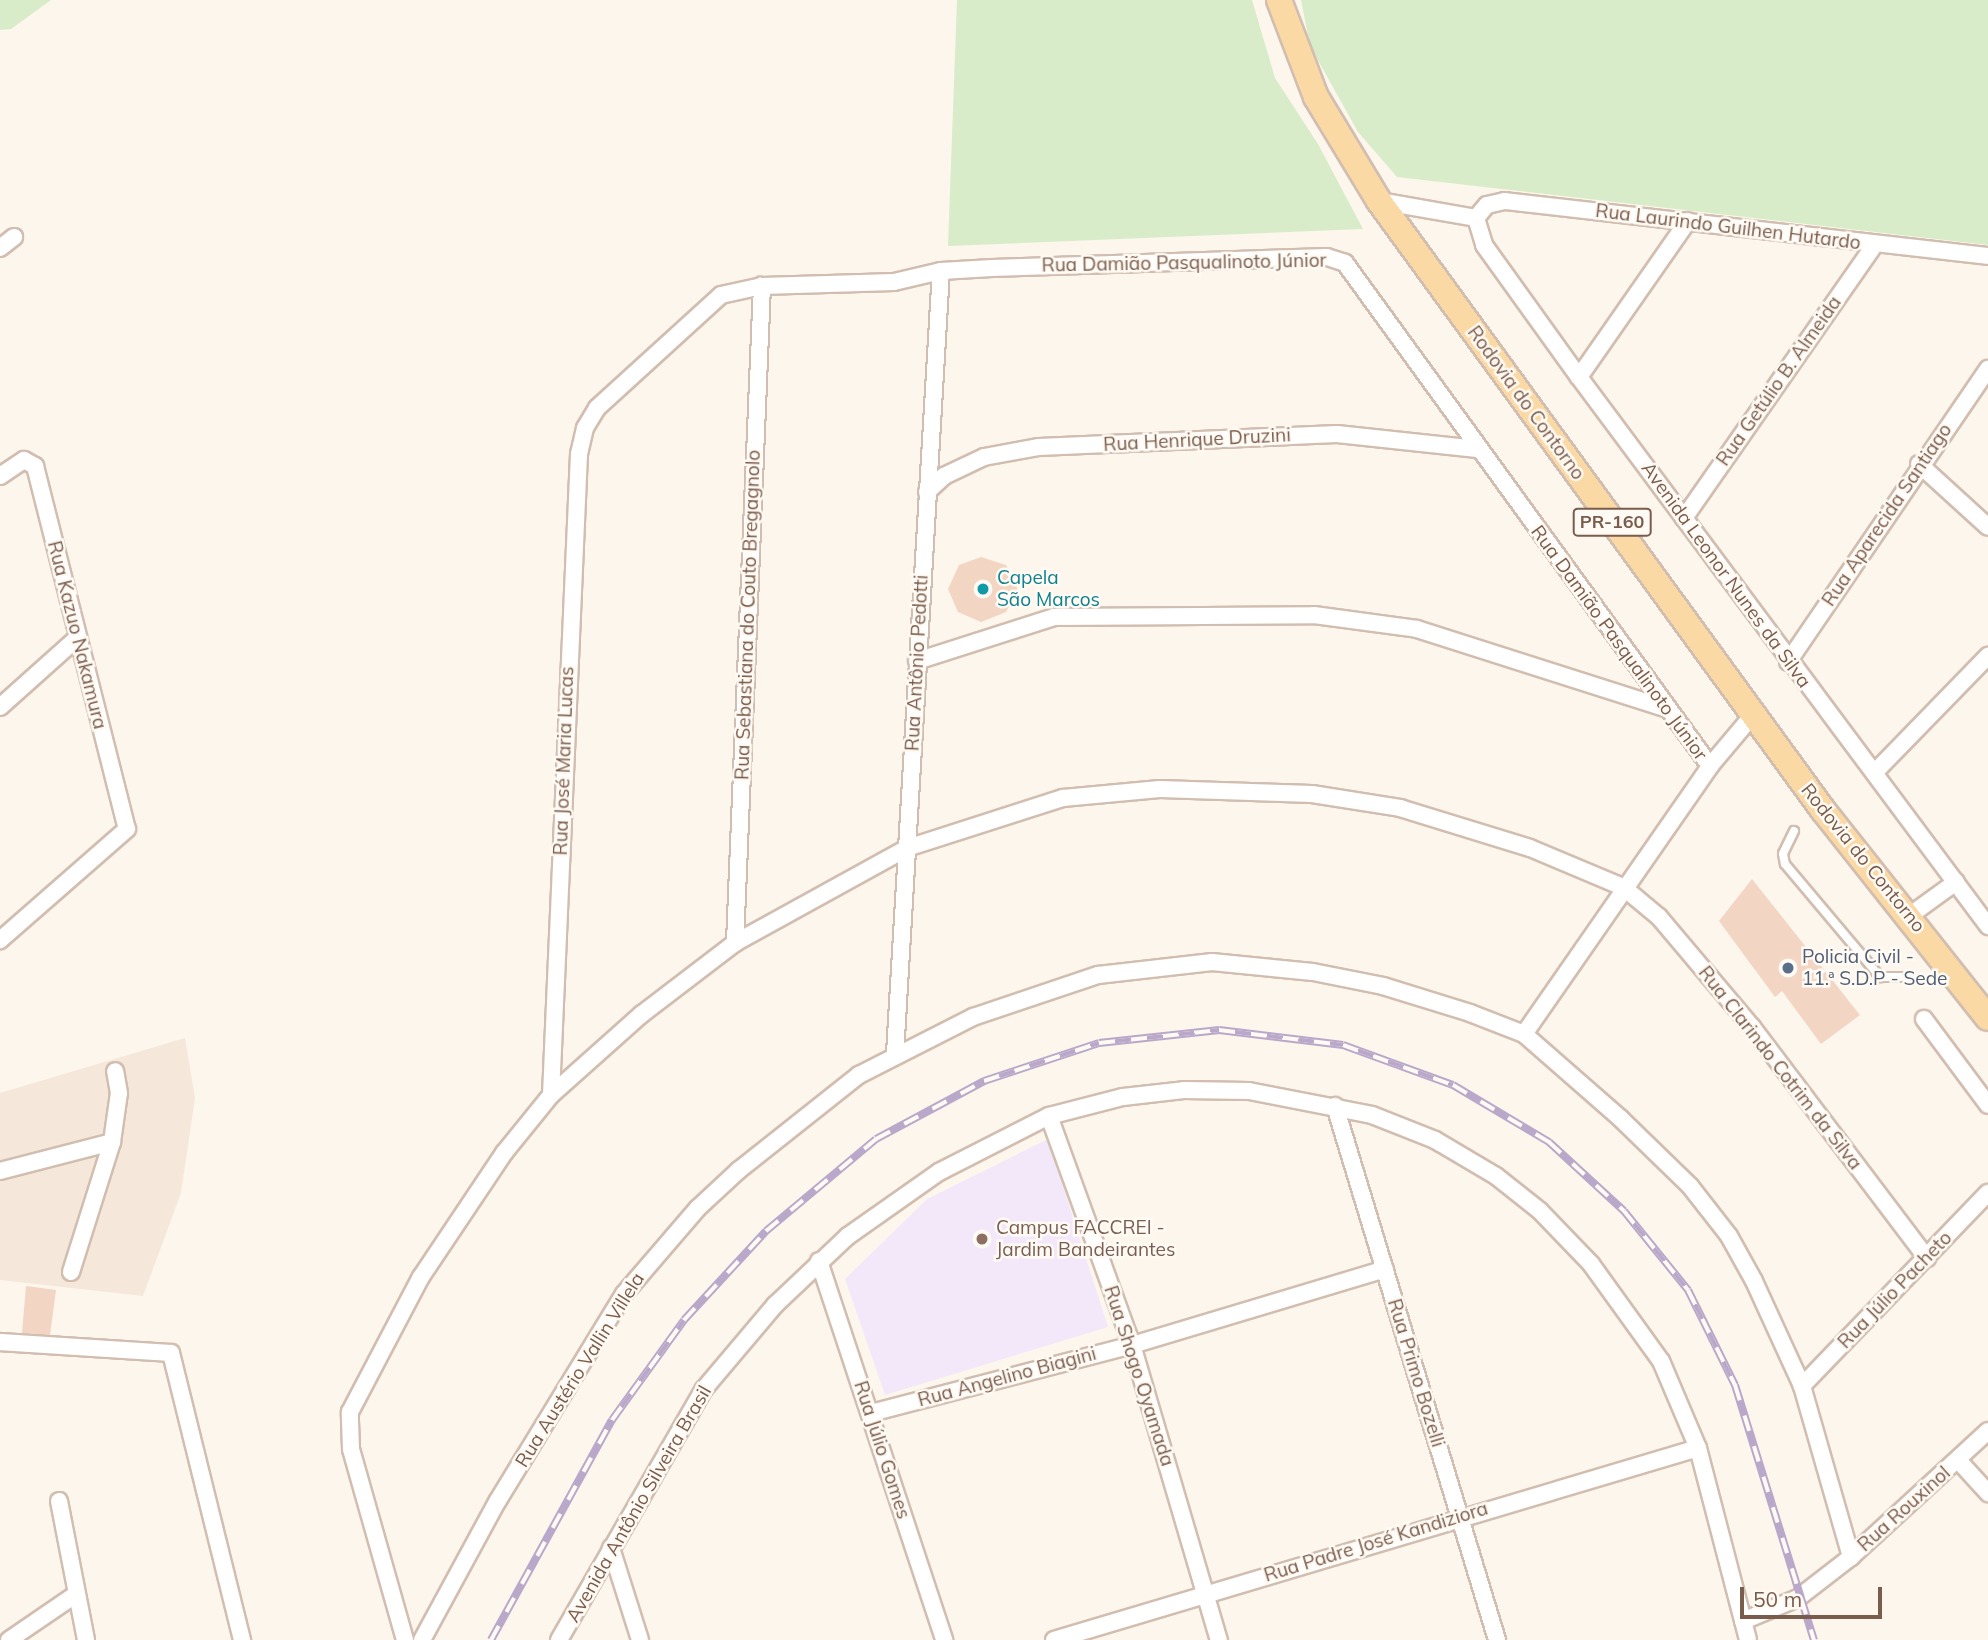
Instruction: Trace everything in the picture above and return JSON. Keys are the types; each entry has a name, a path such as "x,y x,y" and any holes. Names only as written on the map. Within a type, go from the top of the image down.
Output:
{"main road":[{"name":"Rodovia do Contorno","path":"1279,0 1316,97 1379,201 1753,715 1988,1018"}],"street":[{"path":"1379,201 1476,218"},
{"name":"Rua Laurindo Guilhen Hutardo","path":"1476,218 1487,205 1505,201 1988,256"},
{"name":"Avenida Leonor Nunes da Silva","path":"1476,218 1484,245 1578,377 1788,662 1876,771 1955,882 1985,916"},
{"path":"1578,377 1688,221"},
{"path":"0,248 14,237"},
{"name":"Rua Getúlio B. Almeida","path":"1684,518 1875,244"},
{"name":"Rua Damião Pasqualinoto Júnior","path":"585,428 610,393 705,306 721,295 762,286 894,282 941,271 1327,257 1345,263 1664,708 1710,766"},
{"name":"Rua Antônio Pedotti","path":"895,1054 941,271"},
{"name":"Rua Sebastiana do Couto Bregagnolo","path":"735,943 762,286"},
{"name":"Rua Aparecida Santiago","path":"1788,662 1919,464 1988,369"},
{"name":"Rua José Maria Lucas","path":"551,1095 574,490 585,428"},
{"name":"Rua Henrique Druzini","path":"927,492 944,476 984,457 1039,447 1337,434 1477,449"},
{"name":"Rua Kazuo Nakamura","path":"0,940 127,829 76,639 35,466 24,460 6,471"},
{"path":"1919,464 1988,527"},
{"path":"918,661 1054,617 1337,617 1430,633 1664,708"},
{"path":"0,707 76,639"},
{"path":"1876,771 1988,656"},
{"path":"1524,1034 1623,887 1710,766 1753,715"},
{"name":"Rua Clarindo Cotrim da Silva","path":"405,1640 351,1449 351,1412 421,1277 504,1153 551,1095 642,1014 735,943 907,848 1063,798 1160,789 1286,792 1400,808 1530,848 1623,887 1659,917 1752,1027 1927,1258"},
{"path":"1909,916 1955,882"},
{"name":"Rua Austério Vallin Villela","path":"422,1640 497,1502 624,1294 653,1258 749,1162 819,1105 895,1054 973,1017 1074,981 1156,966 1212,962 1301,971 1383,986 1524,1034 1690,1186 1730,1236 1802,1386 1851,1557"},
{"path":"1924,1019 1988,1105"},
{"path":"71,1272 112,1142 119,1093 115,1071"},
{"name":"Avenida Antônio Silveira Brasil","path":"559,1640 704,1389 820,1261 848,1236 939,1172 1049,1116 1123,1097 1184,1090 1249,1091 1335,1106 1435,1140 1496,1176 1540,1211 1591,1264 1661,1361 1698,1448 1748,1640"},
{"name":"Rua Primo Bozelli","path":"1335,1106 1497,1640"},
{"name":"Rua Shogo Oyamada","path":"1049,1116 1132,1345 1219,1640"},
{"path":"0,1171 112,1142"},
{"name":"Rua Júlio Pacheto","path":"1802,1386 1988,1193"},
{"name":"Rua Júlio Gomes","path":"820,1261 944,1640"},
{"name":"Rua Angelino Biagini","path":"870,1413 1132,1345 1385,1269"},
{"path":"0,1342 171,1353 242,1640"},
{"name":"Rua Rouxinol","path":"1743,1622 1798,1598 1851,1557 1988,1431"},
{"name":"Rua Padre José Kandiziora","path":"1054,1640 1459,1517 1698,1448"},
{"path":"1958,1460 1988,1493"},
{"path":"59,1501 75,1595 86,1640"},
{"path":"611,1548 640,1640"},
{"path":"9,1640 75,1595"}],"lane":[{"path":"1794,831 1783,855 1785,864 1880,977 1901,977"}],"shaded area":[{"path":"185,1038 195,1098 181,1193 143,1296 0,1280 0,1093"},
{"name":"Campus FACCREI - Jardim Bandeirantes","path":"1048,1139 1108,1327 885,1395 845,1279 927,1199"}],"green space":[{"path":"0,0 51,0 11,29 0,30"},
{"path":"957,0 1252,0 1275,78 1318,144 1363,229 948,246"},
{"path":"1301,0 1988,0 1988,245 1397,177 1358,132 1310,46"}],"building":[{"name":"Capela São Marcos","path":"981,557 1006,565 1018,590 1006,612 981,622 958,612 948,589 959,565"},
{"name":"Policia Civil - 11.ª S.D.P - Sede","path":"1752,879 1860,1015 1821,1044 1782,991 1775,997 1719,921"},
{"path":"26,1286 56,1290 50,1335 22,1333"}],"railway":[{"path":"491,1640 612,1420 684,1320 766,1231 876,1139 984,1081 1099,1043 1219,1030 1343,1045 1453,1085 1549,1142 1624,1211 1688,1290 1735,1385 1814,1640"}],"place":[{"name":"Capela São Marcos","path":"983,589"},
{"name":"Policia Civil - 11.ª S.D.P - Sede","path":"1788,968"},
{"name":"Campus FACCREI - Jardim Bandeirantes","path":"982,1239"}]}
